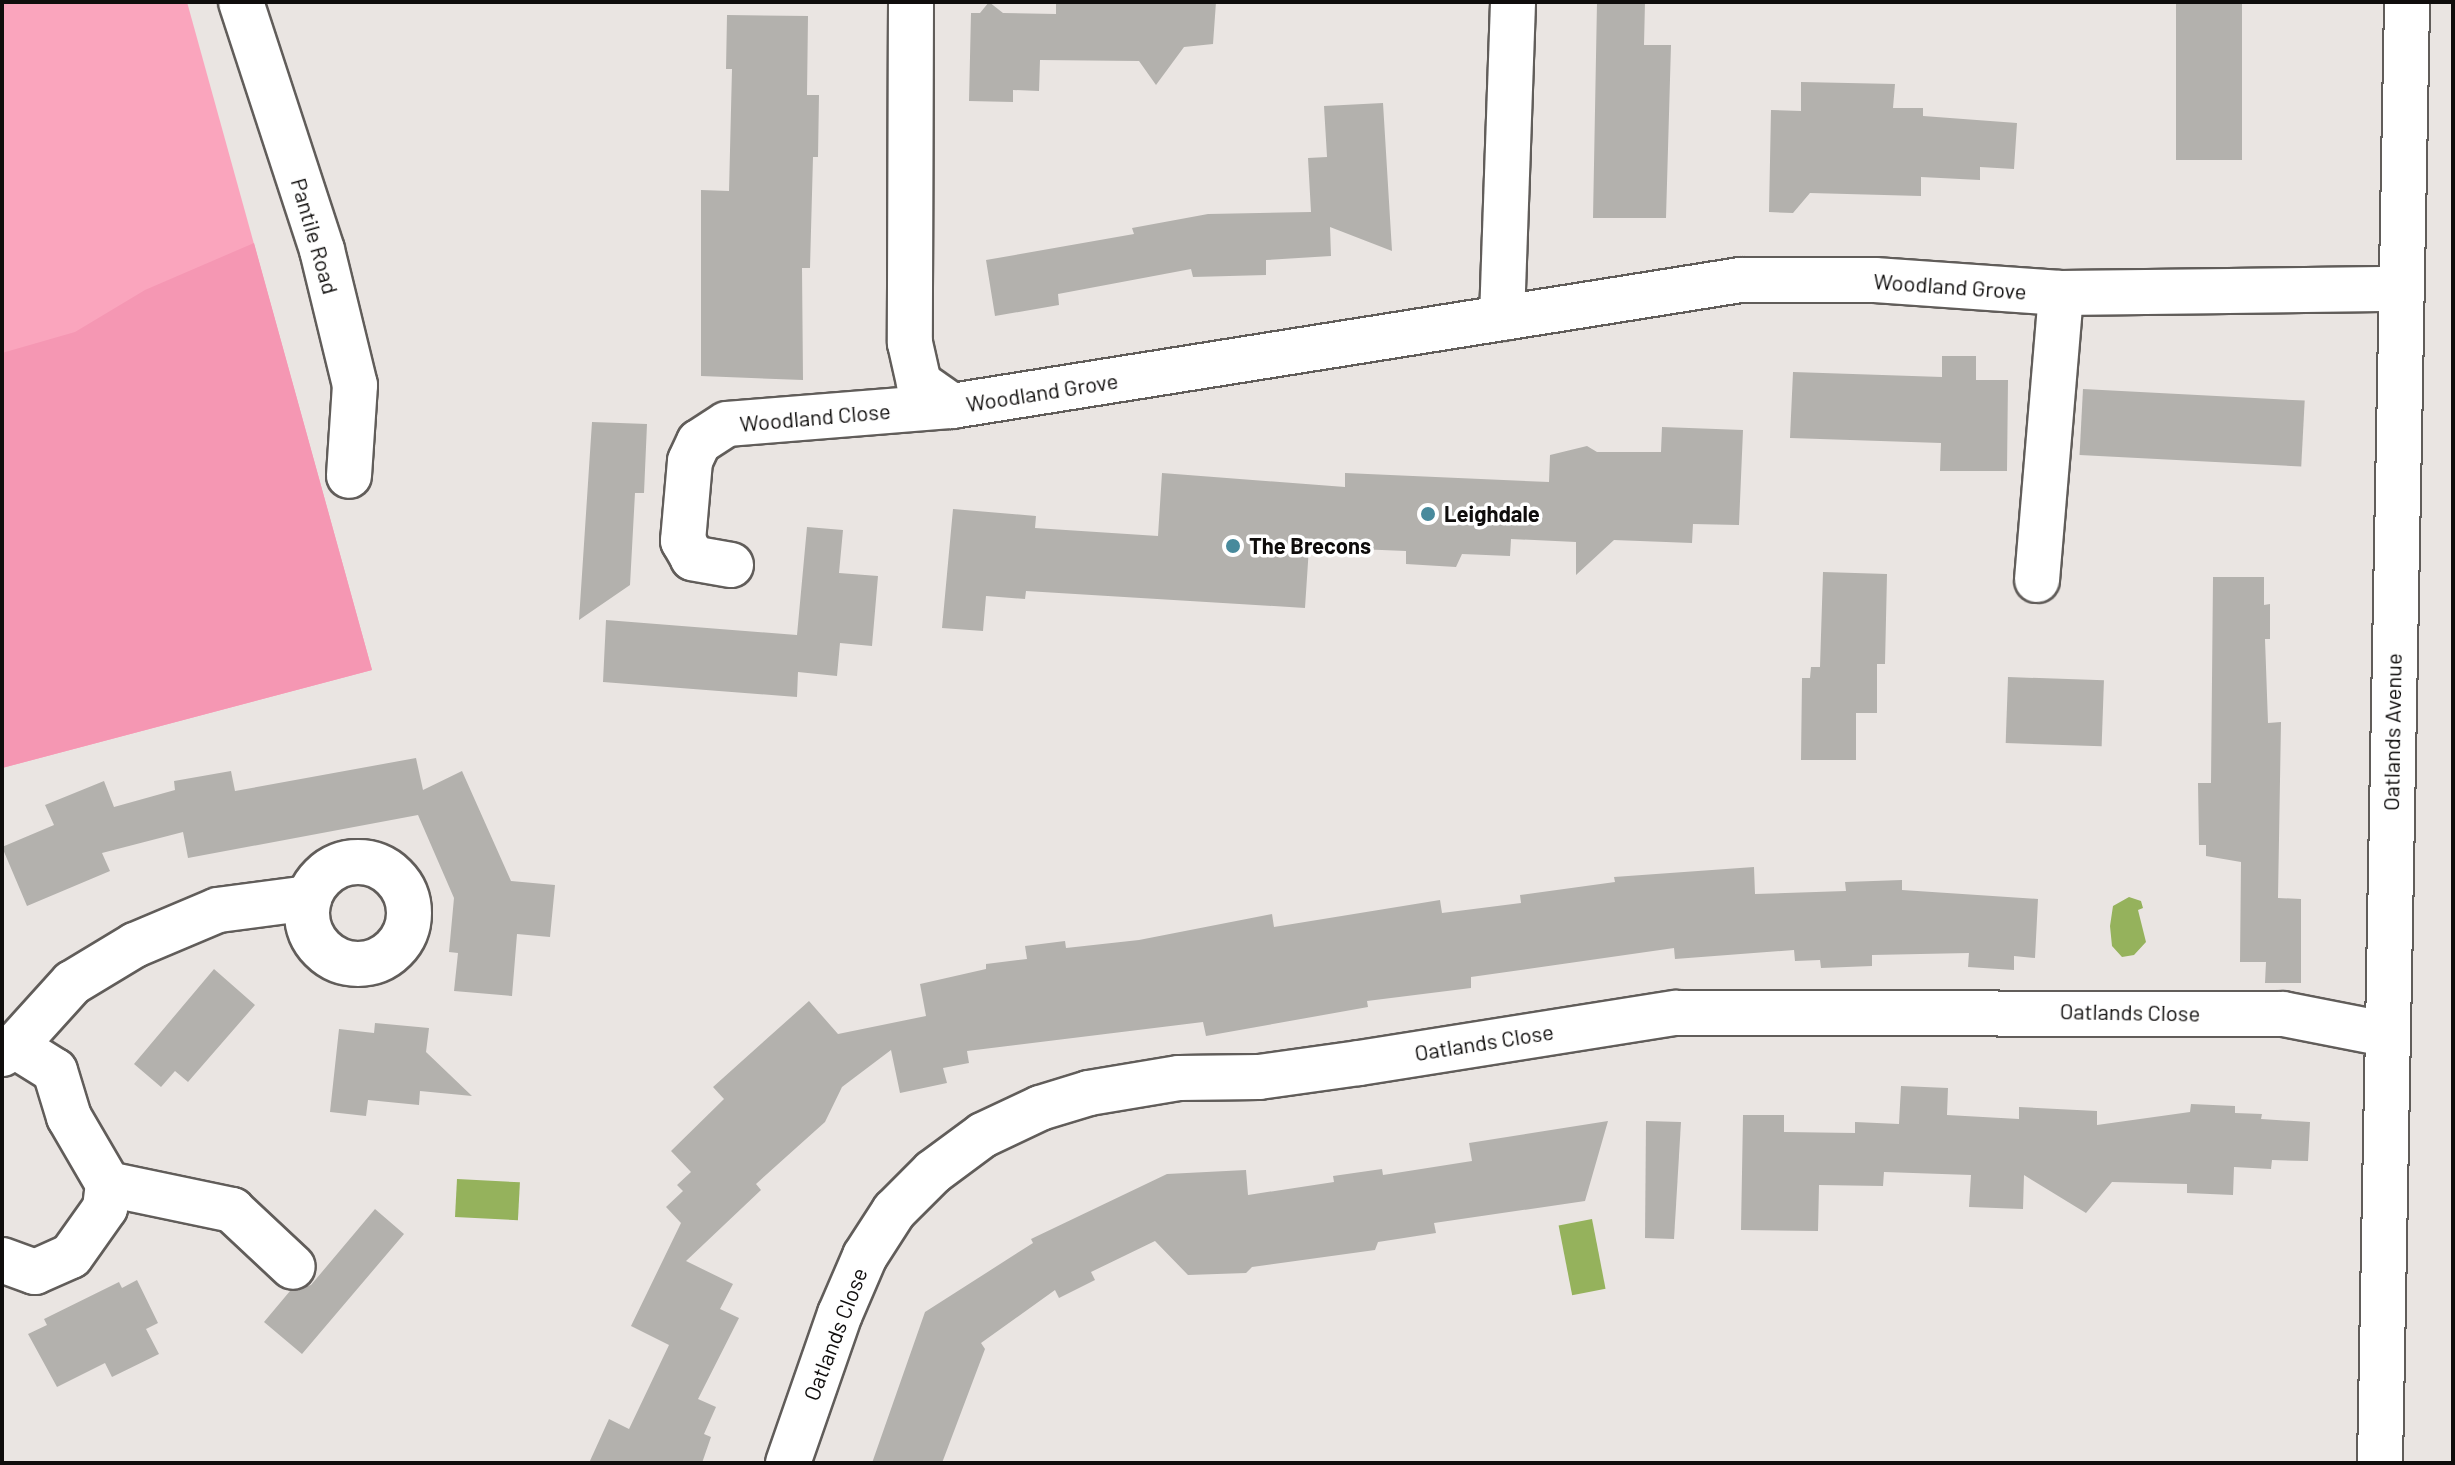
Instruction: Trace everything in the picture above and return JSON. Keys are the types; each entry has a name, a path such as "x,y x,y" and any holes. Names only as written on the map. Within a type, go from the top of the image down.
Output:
{"street":[{"name":"Pantile Road","path":"241,2 322,250 355,385 349,476"},
{"name":"Woodland Grove","path":"911,2 910,343 919,383 952,406 1740,280 1875,280 2061,293 2401,289"},
{"path":"1502,318 1513,2"},
{"name":"Oatlands Avenue","path":"2380,1463 2385,1034 2407,2"},
{"path":"2037,580 2061,293"},
{"name":"Woodland Close","path":"731,565 693,558 683,541 690,461 699,442 727,424 952,406"},
{"path":"2,1260 35,1272 71,1256 105,1208 108,1184 69,1117 55,1071 9,1050 72,983 135,945 218,910 309,898"},
{"name":"Oatlands Close","path":"788,1463 840,1314 865,1256 894,1211 933,1172 983,1135 1040,1108 1089,1093 1179,1078 1259,1077 1676,1013 2283,1014 2385,1034"},
{"path":"108,1184 232,1210 293,1267"}],"shaded area":[{"path":"2,2 187,2 372,670 2,768"},
{"path":"254,243 372,670 2,768 2,353 75,332 145,290"},
{"path":"2129,897 2141,901 2143,908 2138,910 2146,942 2134,955 2122,957 2112,946 2110,926 2113,906"},
{"path":"457,1179 520,1182 518,1220 455,1217"},
{"path":"1592,1219 1606,1289 1572,1295 1559,1225"}],"building":[{"path":"989,2 1003,13 1056,14 1056,2 1216,2 1213,44 1184,47 1156,85 1139,61 1040,60 1039,91 1013,90 1013,102 969,101 971,13 980,13"},
{"path":"1597,2 1645,2 1644,45 1671,45 1666,218 1593,218"},
{"path":"2176,2 2242,2 2242,160 2176,160"},
{"path":"727,15 808,16 807,95 819,95 818,157 813,157 810,268 802,268 803,380 701,376 701,190 729,191 732,69 726,69"},
{"path":"1801,82 1895,84 1893,108 1923,108 1923,116 2017,123 2014,169 1980,167 1980,180 1921,177 1921,196 1810,193 1793,213 1769,212 1771,110 1801,111"},
{"path":"1383,103 1392,251 1330,227 1331,256 1266,260 1266,275 1193,277 1191,269 1058,294 1059,305 995,316 986,260 1134,234 1132,228 1208,214 1311,212 1308,158 1327,157 1324,106"},
{"path":"1942,356 1976,356 1976,380 2008,380 2007,471 1940,471 1941,443 1790,438 1793,372 1942,377"},
{"path":"2083,389 2305,401 2301,467 2080,455"},
{"path":"592,422 647,424 644,493 635,493 630,585 579,620"},
{"path":"1662,427 1743,430 1739,525 1693,524 1692,543 1614,540 1576,575 1576,542 1511,539 1510,556 1462,554 1456,567 1406,564 1406,551 1309,547 1305,608 1026,591 1025,599 986,596 983,631 942,628 953,509 1036,516 1035,528 1158,536 1162,473 1345,487 1345,473 1549,482 1550,455 1587,446 1597,452 1661,452"},
{"path":"807,527 843,530 839,573 878,576 872,646 840,643 837,676 798,672 797,697 603,682 606,620 797,635"},
{"path":"1823,572 1887,574 1885,664 1877,664 1877,713 1856,713 1856,760 1801,760 1802,678 1810,678 1811,667 1820,667"},
{"path":"2213,577 2264,577 2264,605 2270,604 2270,639 2265,639 2268,723 2281,722 2278,898 2301,899 2301,983 2265,983 2266,962 2240,962 2241,862 2206,856 2206,845 2199,845 2198,783 2211,783"},
{"path":"2008,677 2104,680 2102,746 2006,743"},
{"path":"416,758 423,790 462,771 511,881 555,885 550,937 517,934 512,996 454,991 458,953 449,952 454,898 418,815 188,858 183,832 102,853 110,871 27,906 2,847 54,825 45,805 104,781 114,807 175,790 174,781 231,771 235,791"},
{"path":"1754,867 1755,894 1846,891 1845,882 1902,880 1902,890 2038,899 2035,958 2014,956 2014,970 1968,967 1969,953 1872,955 1872,966 1821,968 1820,960 1795,961 1794,950 1675,959 1674,948 1471,977 1471,988 1367,1001 1368,1007 1206,1036 1203,1022 967,1051 969,1063 943,1068 947,1083 900,1093 891,1050 842,1087 825,1122 756,1184 761,1190 686,1261 733,1284 720,1309 739,1318 698,1399 716,1407 704,1434 711,1437 702,1463 589,1463 609,1419 629,1429 669,1345 631,1326 681,1223 666,1207 683,1191 677,1185 691,1172 671,1151 724,1099 713,1087 809,1001 838,1034 926,1016 920,984 986,969 986,964 1027,959 1025,946 1065,941 1066,948 1139,940 1272,914 1274,927 1440,900 1442,913 1521,903 1520,895 1615,882 1614,877"},
{"path":"214,969 255,1005 188,1082 175,1071 161,1087 134,1064"},
{"path":"375,1023 429,1028 426,1052 472,1096 420,1091 419,1105 368,1100 366,1116 330,1112 339,1029 374,1033"},
{"path":"1901,1086 1948,1088 1947,1115 2019,1119 2019,1107 2097,1111 2097,1125 2190,1112 2191,1104 2235,1106 2235,1113 2262,1114 2261,1119 2310,1122 2308,1161 2272,1160 2271,1169 2234,1167 2233,1195 2187,1193 2187,1184 2112,1182 2086,1213 2024,1175 2023,1209 1969,1207 1971,1175 1884,1172 1883,1186 1819,1185 1818,1231 1741,1230 1743,1115 1784,1115 1784,1132 1855,1133 1855,1122 1899,1124"},
{"path":"1608,1121 1585,1201 1434,1223 1436,1233 1378,1242 1375,1250 1252,1267 1246,1273 1188,1275 1155,1241 1091,1272 1095,1280 1059,1298 1055,1290 981,1343 985,1349 942,1463 872,1463 925,1312 1033,1243 1031,1239 1167,1174 1246,1170 1248,1195 1334,1182 1333,1176 1382,1169 1383,1175 1472,1161 1469,1143"},
{"path":"1646,1121 1681,1122 1674,1239 1645,1238"},
{"path":"375,1209 404,1234 302,1354 264,1322 290,1291 311,1285"},
{"path":"137,1280 158,1323 146,1329 159,1354 112,1377 105,1363 57,1387 28,1334 47,1325 44,1319 119,1282 122,1288"}],"place":[{"name":"Leighdale","path":"1428,514"},
{"name":"The Brecons","path":"1233,546"}]}
